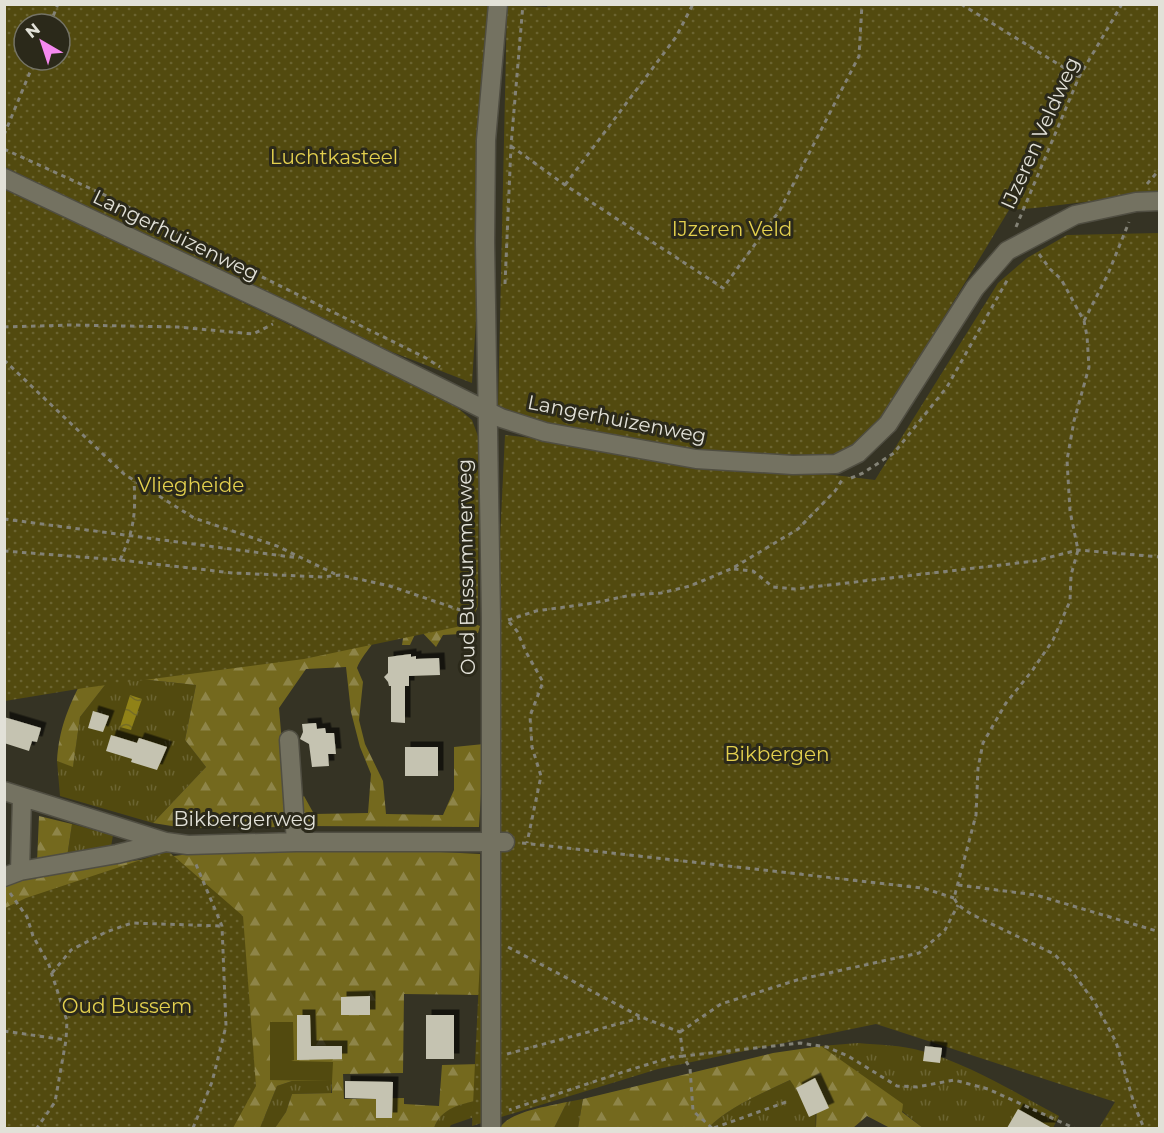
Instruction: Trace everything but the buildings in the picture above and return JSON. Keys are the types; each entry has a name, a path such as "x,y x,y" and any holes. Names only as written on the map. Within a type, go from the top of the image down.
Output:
{"street":[{"name":"Oud Bussummerweg","path":"491,1122 491,938 497,841 499,619 487,411 485,254 486,140 498,4"},
{"name":"Langerhuizenweg","path":"4,178 292,314 501,418 544,432 696,459 793,465 836,464 858,453 888,424 975,288 1007,251 1076,215 1136,202 1160,201"},
{"path":"289,740 296,842"},
{"path":"4,791 166,842"},
{"path":"12,880 22,797"},
{"name":"Bikbergerweg","path":"12,880 166,842 188,845 497,841"}],"path":[{"path":"505,287 511,146 523,4"},
{"path":"565,185 676,37 693,4"},
{"path":"511,146 565,185 723,288 780,210 859,56 862,4"},
{"path":"961,4 1079,77"},
{"name":"IJzeren Veldweg","path":"1031,239 1016,226 1079,77 1122,4"},
{"path":"4,135 30,72"},
{"path":"4,149 110,197 446,370"},
{"path":"1084,321 1108,274 1136,202"},
{"path":"954,898 976,815 978,768 983,743 1006,703 1053,640 1070,602 1071,575 1078,550 1070,511 1067,460 1074,421 1089,367 1084,321 1068,296 1061,279 1050,269 1031,239"},
{"path":"842,481 863,473 894,453 947,387 1014,269"},
{"path":"4,327 178,327 254,334 292,314"},
{"path":"4,360 124,474 194,518 277,546 336,574 390,586 499,619 512,620 536,611 631,595 661,593 690,586 733,568 798,530 835,491 858,453"},
{"path":"120,560 130,536 136,510 134,481"},
{"path":"4,519 304,559"},
{"path":"733,568 753,571 773,587 795,589 1035,561 1078,550 1160,557"},
{"path":"4,551 120,560 233,573 323,577 336,574"},
{"path":"499,619 517,631 543,682 530,716 532,747 541,776 527,843"},
{"path":"497,841 923,888 954,898 958,905 981,919 1054,954 1073,973 1095,1003 1116,1042 1135,1107 1144,1128"},
{"path":"188,845 222,926 226,1026 212,1082 194,1128"},
{"path":"12,880 33,936 52,973 67,1021 55,1102 37,1128"},
{"path":"958,885 1036,895 1160,932"},
{"path":"680,1032 721,1004 797,980 918,953 945,930 958,905"},
{"path":"52,973 71,951 106,932 132,923 222,926"},
{"path":"491,938 642,1017 680,1032"},
{"path":"491,1058 642,1017"},
{"path":"4,1031 66,1040"},
{"path":"680,1032 683,1056 690,1068 693,1111 713,1128 786,1102"},
{"path":"491,1122 623,1072 672,1058 800,1043 827,1047 848,1056 897,1086 917,1087 954,1080 988,1089 1074,1128"}],"green space":[{"name":"IJzeren Veld","path":"548,4 1159,5 1159,193 1009,210 881,421 864,438 843,453 742,454 616,444 498,409 507,5 547,7"},
{"name":"Luchtkasteel","path":"5,5 496,5 472,383 374,345 5,167"},
{"name":"Vliegheide","path":"4,187 453,404 472,420 479,439 478,606 471,624 304,659 84,688 5,701"},
{"name":"Bikbergen","path":"1159,233 1159,1128 1099,1128 1115,1102 876,1024 658,1069 472,1126 505,435 875,480 998,283 1027,258 1067,235"},
{"path":"341,584 354,584 352,594 380,623 374,641 357,668 363,682 359,720 365,744 383,781 386,814 443,815 454,790 454,747 484,744 479,827 304,826 299,800 304,796 314,814 368,813 371,774 360,747 351,712 346,667 306,669 279,708 289,827 184,828 153,823 206,767 185,740 196,685 112,676 80,717 73,767 57,761 64,720 81,682 151,650 162,648 213,649 243,657 250,656 292,631 318,634 352,618 339,592"},
{"path":"431,607 480,626 478,633 443,635 436,647 418,628 410,645 402,645 404,632"},
{"path":"112,676 196,685 185,740 206,767 153,823 60,796 57,761 73,766 80,717"},
{"path":"39,816 72,824 67,857 37,862"},
{"path":"72,824 113,835 111,847 67,857"},
{"path":"341,847 480,854 480,995 404,994 403,1073 343,1074 344,1099 404,1098 404,1104 439,1106 442,1065 480,1064 480,1100 459,1105 447,1111 437,1121 434,1128 275,1128 286,1112 292,1094 332,1093 332,1081 292,1081 277,1086 260,1128 5,1128 5,886 27,877 107,864 215,851"},
{"name":"Oud Bussem","path":"168,851 243,916 256,1086 233,1128 5,1128 5,908 26,898"},
{"path":"270,1022 293,1022 294,1060 291,1061 333,1062 332,1081 270,1080"},
{"path":"858,1043 922,1051 957,1063 1059,1116 1053,1128 923,1128 821,1046"},
{"path":"821,1046 903,1104 902,1112 923,1128 890,1128 867,1116 853,1128 816,1128 817,1100 808,1088 796,1089 790,1080 736,1107 708,1128 578,1128 583,1099 773,1053"},
{"path":"790,1080 812,1093 815,1103 816,1128 708,1128 736,1107"},
{"path":"292,1081 332,1081 331,1093 292,1094 286,1112 275,1128 260,1128 277,1086"},
{"path":"583,1099 578,1128 554,1128 567,1102"},
{"path":"480,1100 480,1115 451,1125 449,1128 434,1128 437,1121 447,1111 459,1105"},
{"path":"567,1102 554,1128 500,1128 504,1122 520,1114"}],"water":[{"path":"130,695 142,699 131,730 120,727"}]}
